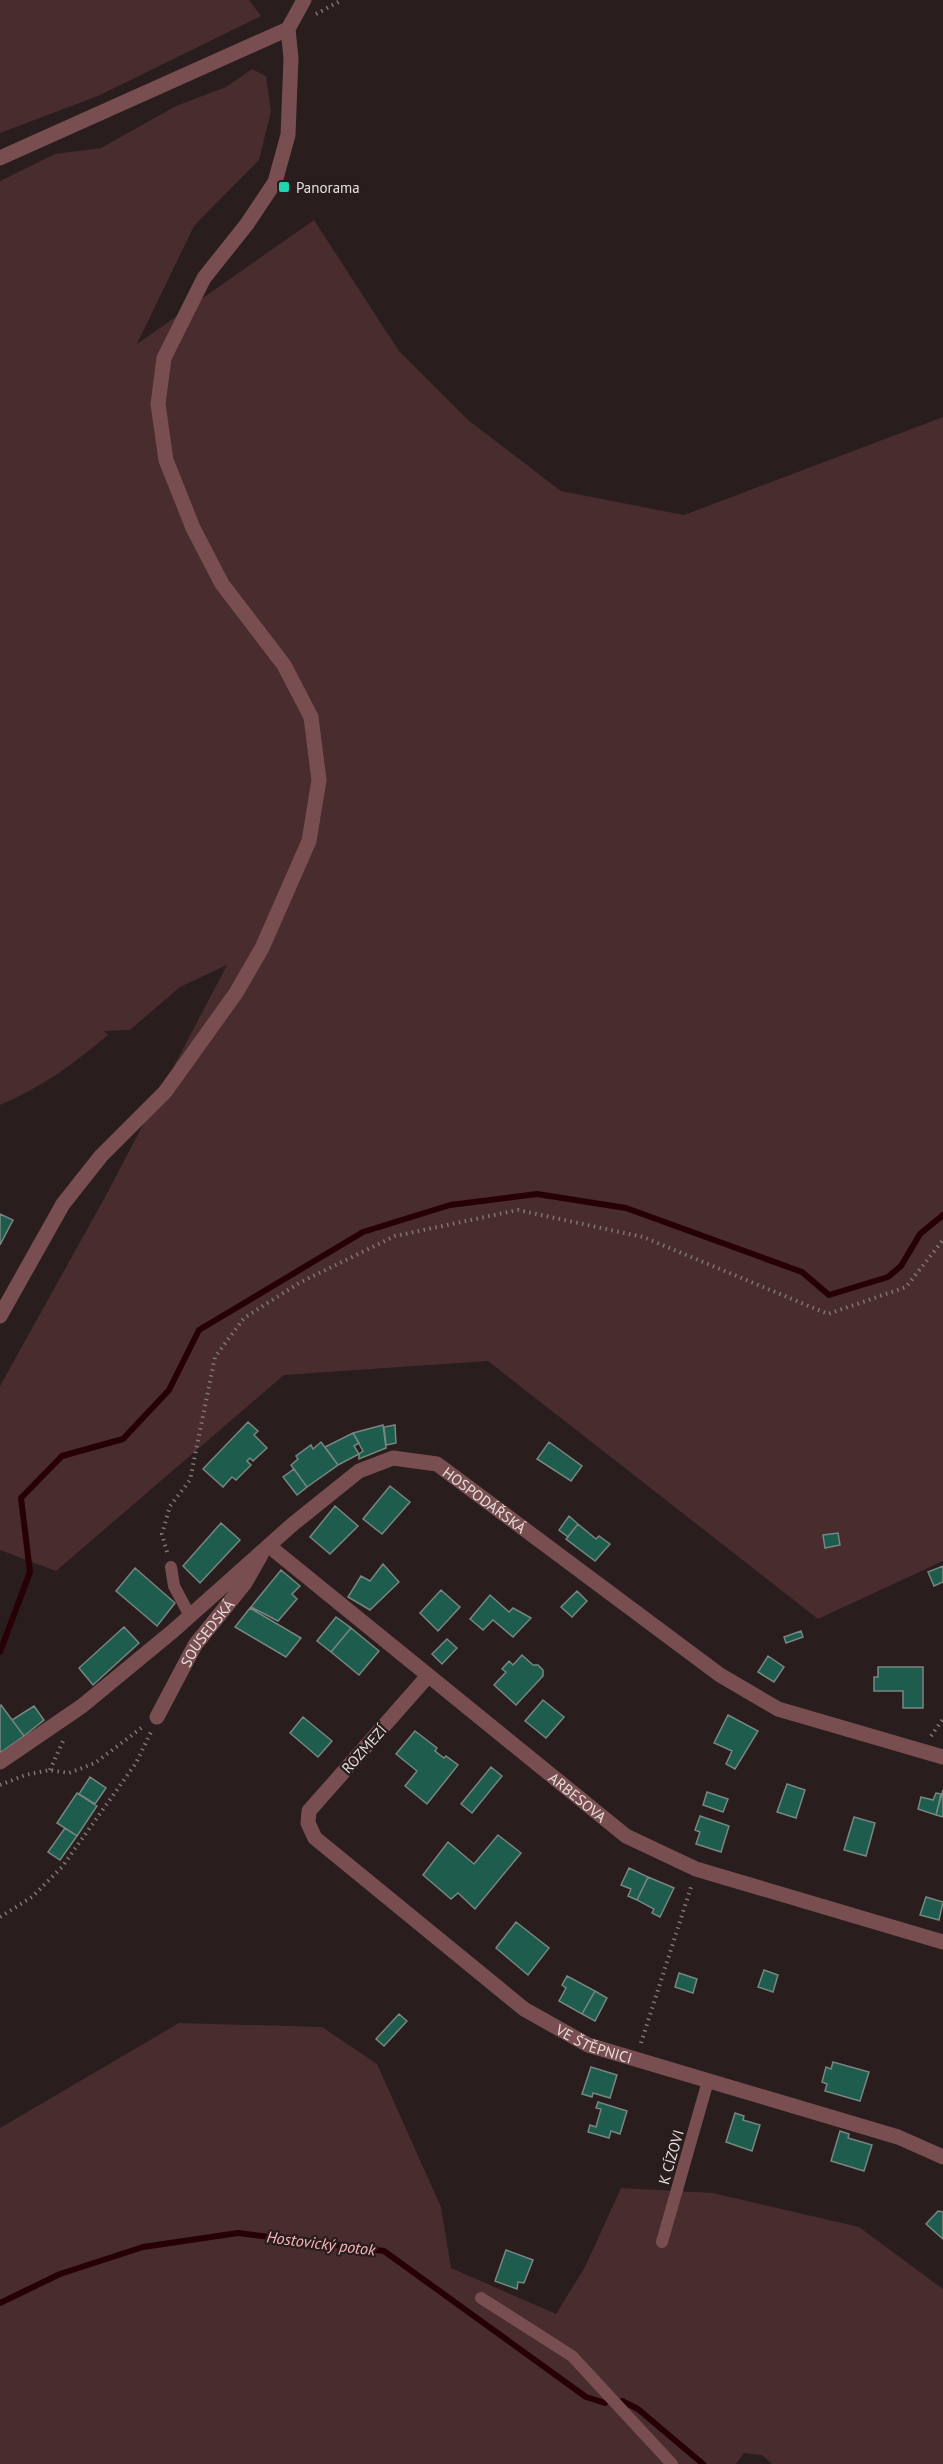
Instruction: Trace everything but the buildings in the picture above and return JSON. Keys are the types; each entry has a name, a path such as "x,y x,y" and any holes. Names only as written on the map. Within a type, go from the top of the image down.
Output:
{"street":[{"path":"0,1316 63,1204 101,1156 165,1092 236,993 262,948 309,840 320,780 311,717 284,665 222,584 192,528 166,460 158,404 164,358 204,278 247,224 275,183 288,135 291,58 288,29 304,0"},
{"path":"0,158 288,29"},
{"name":"HOSPODÁŘSKÁ","path":"0,1762 82,1706 359,1471 393,1458 437,1464 720,1675 778,1709 943,1756"},
{"name":"ARBESOVA","path":"265,1549 626,1836 696,1869 943,1942"},
{"name":"SOUSEDSKÁ","path":"157,1717 195,1645 245,1583 265,1549"},
{"name":"ROZMEZÍ","path":"309,1823 309,1811 427,1677"},
{"name":"VE ŠTĚPNICI","path":"309,1823 315,1838 524,2009 588,2045 898,2137 943,2157"}],"lane":[{"path":"171,1567 174,1586 190,1616"},
{"name":"K CÍZOVI","path":"662,2242 708,2081"},
{"path":"481,2298 573,2356 672,2464"}],"path":[{"path":"171,1567 162,1534 170,1506 189,1480 215,1357 244,1318 299,1283 395,1236 518,1210 643,1237 828,1314 906,1287 943,1240"},
{"path":"0,1785 25,1775 50,1770 69,1773 95,1763 126,1737 157,1717"},
{"path":"0,1917 32,1897 62,1867 136,1763 157,1717"},
{"path":"635,2060 696,1869"}],"shaded area":[{"path":"0,0 249,0 261,16 98,96 0,133"},
{"path":"252,69 266,76 271,111 259,160 194,226 137,344 314,220 399,351 468,420 561,491 684,515 943,417 943,1561 818,1619 488,1361 284,1375 56,1571 0,1550 0,1386 104,1199 227,965 180,987 130,1030 104,1031 108,1035 70,1065 30,1091 0,1105 0,181 55,154 101,148 176,106 226,87"},
{"path":"179,2023 322,2027 377,2064 441,2207 451,2268 556,2314 585,2267 621,2188 713,2193 859,2227 943,2289 943,2464 772,2464 762,2455 744,2453 736,2464 0,2464 0,2128"}],"waterway":[{"path":"0,1652 30,1572 21,1498 62,1456 123,1439 169,1390 199,1330 363,1232 450,1205 537,1194 626,1208 802,1272 829,1295 888,1277 901,1266 920,1234 943,1215"},
{"name":"Hostovický potok","path":"0,2303 60,2274 143,2247 238,2233 384,2251 586,2397 605,2403"},
{"name":"Hostovický potok","path":"622,2401 638,2409 703,2464"}],"place":[{"name":"Panorama","path":"284,187"}]}
